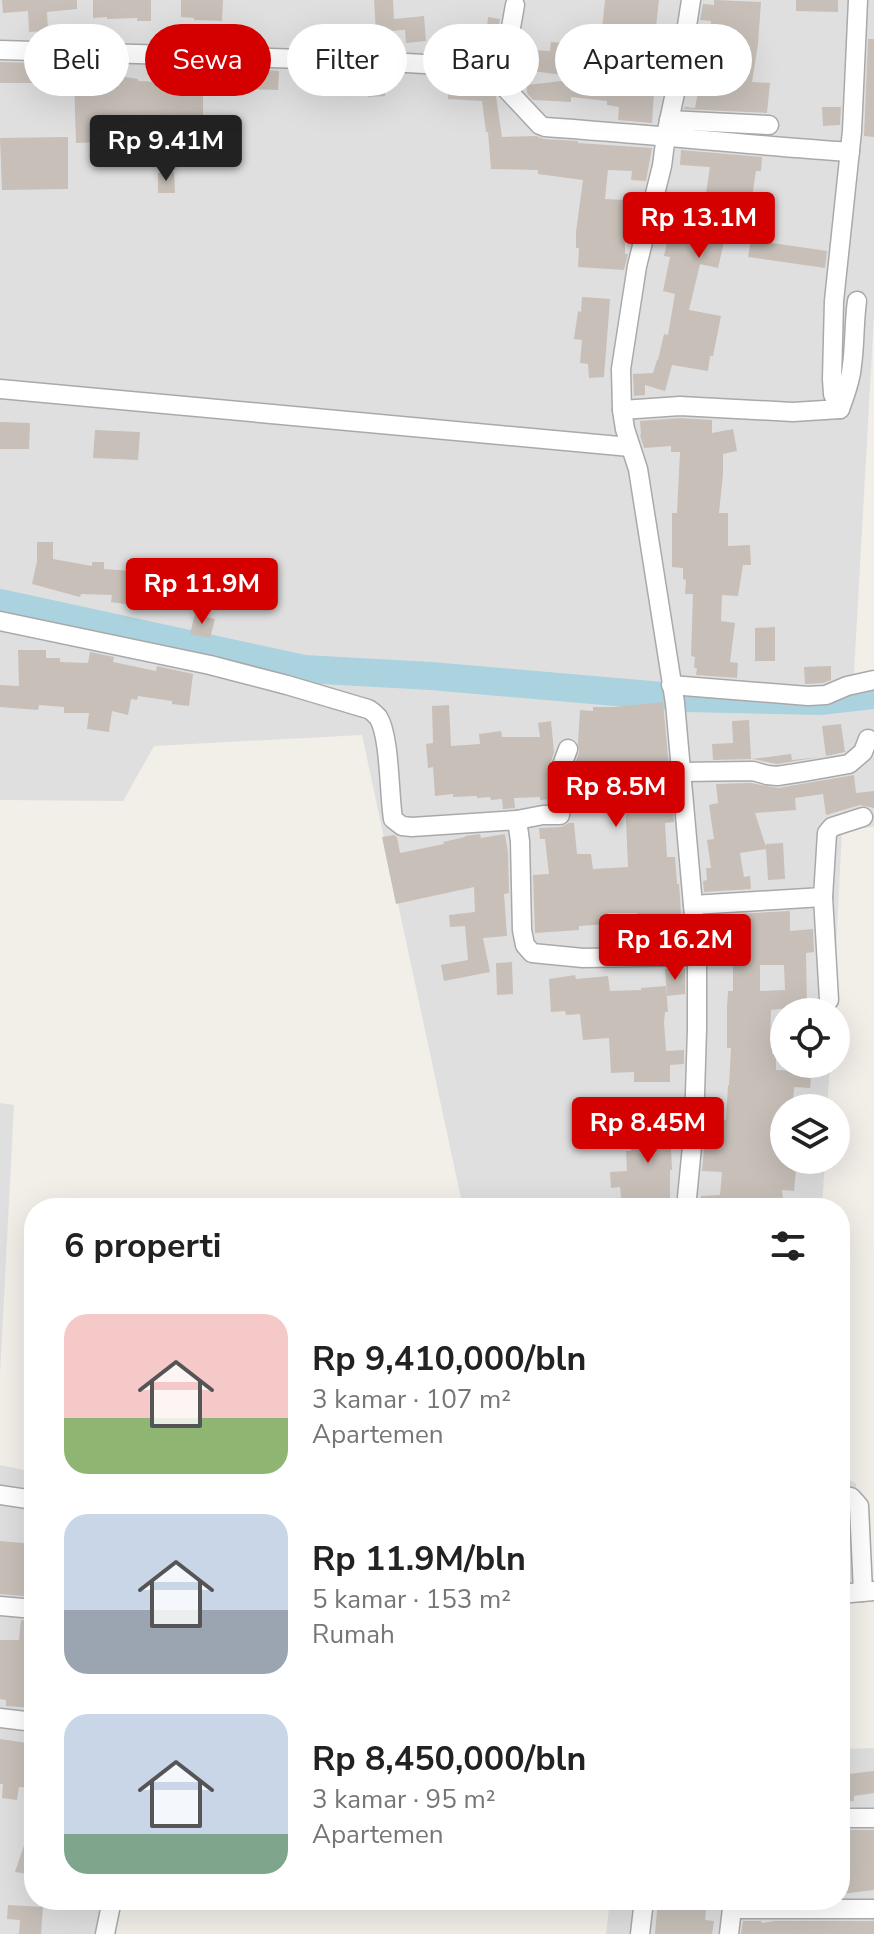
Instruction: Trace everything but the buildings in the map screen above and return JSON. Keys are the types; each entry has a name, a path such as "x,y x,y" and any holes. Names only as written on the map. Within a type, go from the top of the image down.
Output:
{"street":[{"path":"687,1198 694,1126 697,1029 693,905 673,694 638,469 622,410 621,369 637,266 662,166 691,0"},
{"path":"840,409 833,394 832,379 834,301 850,152 858,0"},
{"path":"512,24 515,5"},
{"path":"0,50 423,64"},
{"path":"513,96 545,127 769,125"},
{"path":"667,128 756,146 850,152"},
{"path":"834,301 866,301 854,325 852,365 840,409"},
{"path":"0,389 630,447"},
{"path":"622,410 680,406 793,412 840,409"},
{"path":"0,621 210,665 368,709 378,716 385,736 393,819 402,826 560,815 561,768 568,749"},
{"path":"673,694 826,695 874,680"},
{"path":"681,772 753,771 777,776 849,764 863,752 868,739"},
{"path":"829,998 823,897 827,833 832,827 863,817"},
{"path":"517,820 522,930 525,945 532,953 583,958 697,956"},
{"path":"693,905 823,897"},
{"path":"0,1495 24,1499"},
{"path":"850,1497 859,1506 869,1592"},
{"path":"0,1606 24,1608"},
{"path":"0,1718 24,1721"},
{"path":"850,1818 874,1818"},
{"path":"850,1908 874,1909"},
{"path":"105,1934 110,1910"},
{"path":"640,1934 643,1910"},
{"path":"729,1934 731,1910"}],"shaded area":[{"path":"0,0 874,0 874,316 854,673 874,675 874,827 842,829 834,998 770,998 770,1078 829,1078 828,1094 770,1094 770,1174 824,1174 823,1198 461,1198 362,735 154,746 123,801 0,800"},
{"path":"0,1103 14,1105 0,1375"},
{"path":"0,1465 24,1470 24,1910 108,1910 104,1934 0,1934"},
{"path":"850,1480 856,1484 859,1595 850,1596"},
{"path":"874,1748 874,1934 606,1934 609,1910 850,1910 850,1749"}],"waterway":[{"path":"0,603 304,669 431,676 685,698 820,701 874,695"}]}
